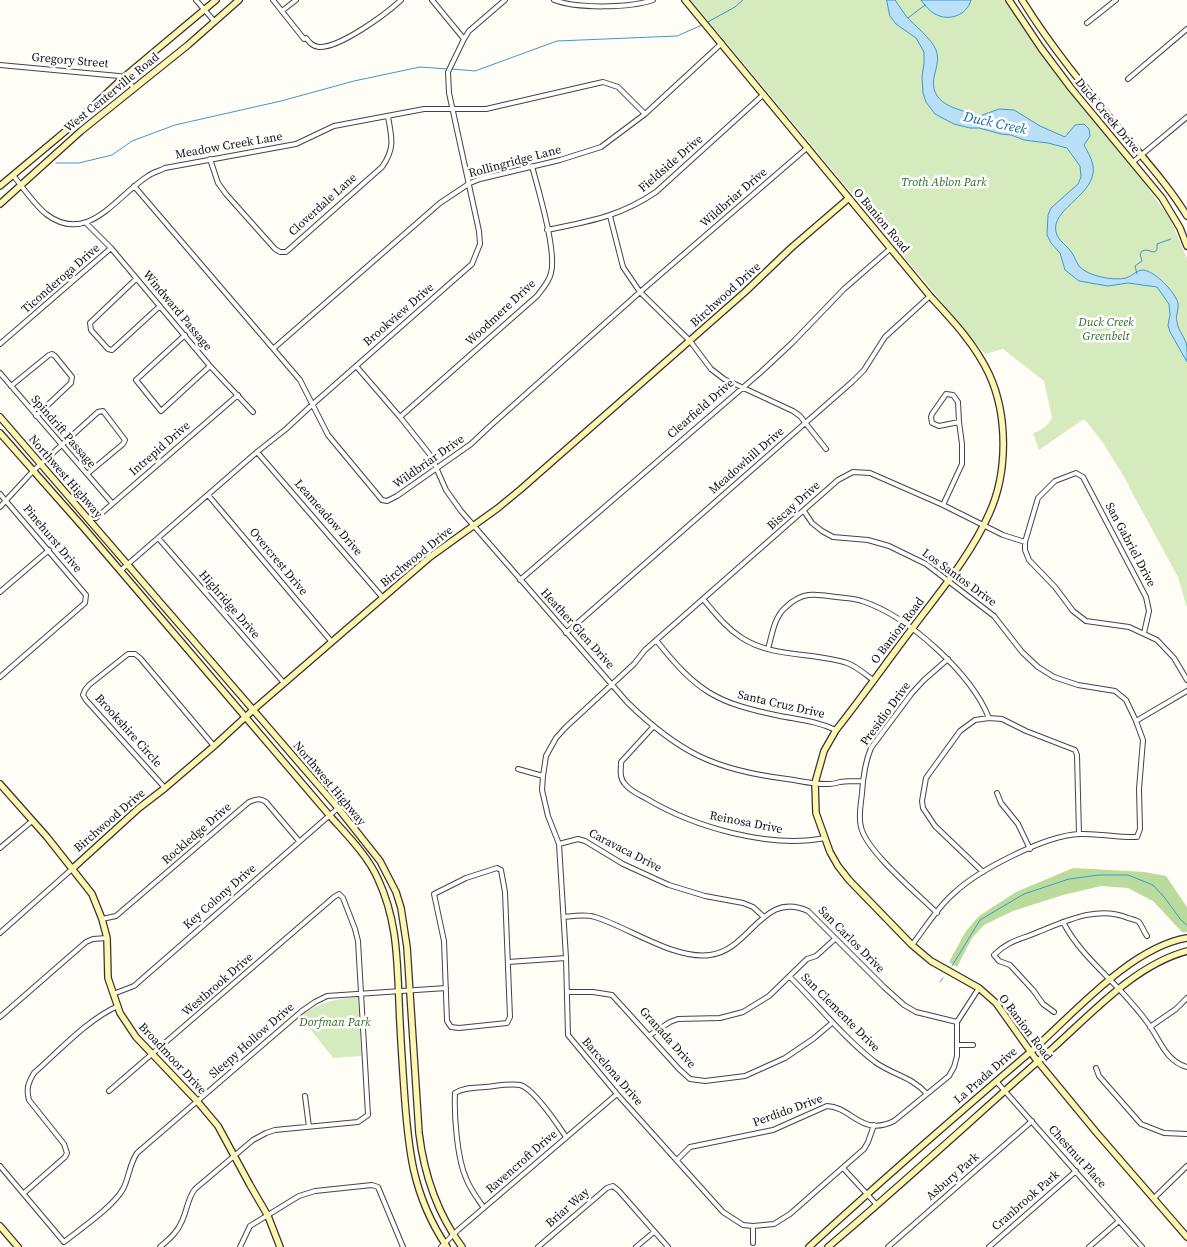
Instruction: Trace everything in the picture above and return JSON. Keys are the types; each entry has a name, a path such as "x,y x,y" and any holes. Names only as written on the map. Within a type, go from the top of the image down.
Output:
{"main road":[{"name":"West Centerville Road","path":"0,186 74,124 124,77 216,0"},
{"name":"West Centerville Road","path":"0,204 81,131 215,22 239,0"},
{"name":"O Banion Road","path":"685,0 930,296 964,334 989,374 997,396 1002,419 1004,451 1001,473 990,513 959,566 836,730 824,751 815,783 816,813 824,838 838,866 849,880 912,945 931,961 979,988 996,1003 1030,1052 1187,1237"},
{"name":"Duck Creek Drive","path":"1009,0 1071,88 1162,198 1180,228 1187,246"},
{"name":"Duck Creek Drive","path":"1022,0 1050,43 1180,204 1187,216"},
{"path":"74,124 81,131"},
{"name":"Birchwood Drive","path":"72,868 430,557 513,495 690,341 791,248 849,198"},
{"name":"Northwest Highway","path":"0,417 338,808 376,856 387,874 396,892 405,930 422,1156 430,1187 438,1206 453,1235 462,1247"},
{"name":"Northwest Highway","path":"0,433 330,816 362,854 377,877 385,896 395,933 409,1149 420,1194 444,1246"},
{"name":"Broadmoor Drive","path":"0,784 92,894 107,938 108,978 118,1006 131,1030 218,1126 268,1216 280,1247"},
{"name":"La Prada Drive","path":"809,1247 1110,980 1137,958 1170,942 1187,938"},
{"name":"La Prada Drive","path":"828,1247 877,1206 1004,1090 1119,989 1142,971 1187,951"},
{"path":"0,1226 18,1247"}],"street":[{"path":"196,0 215,22"},
{"path":"273,0 304,39 306,38 311,45 320,47 334,43 368,26 401,0"},
{"path":"282,12 296,0"},
{"path":"432,0 464,39"},
{"name":"Brookview Drive","path":"120,572 257,452 286,429 472,264 480,244 470,183 447,79 451,64 469,31 505,0"},
{"path":"554,0 574,6 624,6 653,0"},
{"path":"1087,23 1116,0"},
{"path":"1128,79 1187,29"},
{"name":"Rollingridge Lane","path":"274,348 440,202 470,183 601,148 644,114 722,44"},
{"name":"Gregory Street","path":"0,65 124,77 134,88"},
{"name":"Meadow Creek Lane","path":"86,223 99,217 148,175 165,168 296,144 334,126 424,109 486,109 603,82 618,86 644,114"},
{"name":"Fieldside Drive","path":"547,230 610,216 640,203 656,192 764,94"},
{"name":"Cloverdale Lane","path":"210,159 218,183 226,194 274,249 286,252 382,167 389,157 391,148 392,137 388,117"},
{"path":"1133,162 1187,117"},
{"name":"Wildbriar Drive","path":"134,186 300,380 328,435 382,500 391,501 472,444 489,426 640,292 808,148"},
{"name":"Woodmere Drive","path":"400,417 537,296 547,284 552,264 552,255 541,199 532,166"},
{"path":"14,175 44,212 51,217 74,224 86,223"},
{"path":"610,216 623,267 640,292 690,341 711,369 718,375 742,387 794,410 826,449"},
{"name":"Windward Passage","path":"86,223 111,248 210,366 253,412"},
{"name":"Ticonderoga Drive","path":"0,344 111,248"},
{"name":"Clearfield Drive","path":"520,580 792,343 844,289 891,248"},
{"path":"136,279 90,323 91,330 108,349 112,350 160,306"},
{"name":"Meadowhill Drive","path":"566,633 852,382 864,370 885,337 930,296"},
{"path":"185,335 136,380 161,411 210,366"},
{"path":"11,386 49,355 55,356 72,377 72,383 36,416"},
{"name":"Heather Glen Drive","path":"356,366 432,456 446,490 460,511 627,702 653,727 684,749 723,766 756,775 829,784 863,781"},
{"name":"Spindrift Passage","path":"0,373 112,503"},
{"path":"943,505 962,464 958,402 953,396 946,394 932,414 932,423 939,426 959,422"},
{"name":"Intrepid Drive","path":"96,518 238,395"},
{"path":"0,507 40,464 98,412 102,411 106,413 125,440 87,474"},
{"name":"Leameadow Drive","path":"257,452 383,598"},
{"name":"Biscay Drive","path":"612,684 656,640 838,480 853,472 881,477 984,524 1003,536 1025,542"},
{"name":"San Gabriel Drive","path":"1025,542 1038,498 1054,481 1076,473 1083,477 1146,597 1149,611 1144,633"},
{"name":"Pinehurst Drive","path":"0,494 49,550 86,595 87,599 85,603 0,677"},
{"name":"Overcrest Drive","path":"208,495 332,641"},
{"name":"Los Santos Drive","path":"804,511 812,523 833,537 868,540 889,546 926,564 994,616 1022,652 1038,667 1054,677 1078,685 1115,691 1126,700 1143,740 1140,781 1140,834 1137,837 1079,834"},
{"name":"Highridge Drive","path":"159,539 284,683"},
{"path":"1025,542 1025,550 1029,560 1055,587 1073,611 1086,621 1129,627 1157,640 1174,658 1187,680"},
{"path":"0,592 49,550"},
{"path":"768,648 780,614 795,600 807,594 860,600 882,610 911,629 948,658 984,704 989,718"},
{"path":"703,599 723,624 741,638 768,648 849,664 873,680"},
{"name":"Santa Cruz Drive","path":"656,640 684,673 706,692 728,703 783,717 821,723 836,730"},
{"name":"Brookshire Circle","path":"165,788 83,696 89,685 128,654 135,654 214,746"},
{"name":"Presidio Drive","path":"937,913 865,840 859,817 867,757 871,748 912,693 948,658"},
{"name":"Barcelona Drive","path":"612,684 556,738 546,756 543,776 542,790 545,806 559,844 568,992 568,1035 617,1094 723,1212 743,1225 753,1226"},
{"path":"1136,721 1187,691"},
{"path":"912,945 953,894 982,872 1006,859 1062,836 1079,834 1077,755 1075,750 1026,731 1002,719 975,720 960,731 926,778 922,801 922,808 935,826 982,872"},
{"name":"Reinosa Drive","path":"653,727 621,762 621,777 624,784 630,789 685,818 734,833 789,841 808,841 824,838"},
{"path":"518,769 543,776"},
{"path":"997,793 1001,803 1018,824 1030,849"},
{"name":"Rockledge Drive","path":"102,919 116,916 249,802 260,799 266,802 299,841"},
{"name":"Key Colony Drive","path":"113,994 134,986 338,808"},
{"path":"0,848 32,820"},
{"name":"Caravaca Drive","path":"559,844 578,839 585,841 623,864 668,885 705,896 743,903 753,907 764,917"},
{"name":"Birchwood Drive","path":"0,933 72,868"},
{"path":"497,868 501,870 505,892 510,1016 507,1023 459,1028 451,1027 447,1021 446,988 444,941 434,894 466,878 497,868"},
{"name":"Westbrook Drive","path":"109,1091 339,894 348,908 355,929 360,958 361,994"},
{"name":"San Carlos Drive","path":"564,917 594,916 640,937 677,950 690,954 709,955 728,949 764,917 779,907 791,906 801,908 808,911 904,1005 916,1012 957,1022"},
{"path":"1054,1012 1043,1004 1010,965 999,961 994,955 1012,941 1030,936 1063,922 1099,913 1121,915 1138,922 1147,936"},
{"path":"1063,922 1071,938 1119,989 1150,1027 1172,1060 1179,1065 1187,1066"},
{"path":"0,1017 86,942 107,938"},
{"path":"650,1035 678,1019 720,1018 743,1012 769,996 807,959 816,956 835,939"},
{"path":"508,962 566,958"},
{"name":"San Clemente Drive","path":"790,977 832,1023 876,1062 908,1078 920,1086 927,1094"},
{"name":"Sleepy Hollow Drive","path":"24,1193 64,1242 110,1204 123,1189 132,1161 138,1154 197,1101 315,1002 327,996 446,988"},
{"path":"753,1244 753,1226 774,1224 790,1214 864,1149 874,1125 886,1125 894,1121 949,1076 957,1056 957,1022 979,988"},
{"name":"Granada Drive","path":"568,992 593,992 612,995 690,1079 705,1080 745,1076 798,1050 832,1023"},
{"path":"160,1247 175,1233 182,1222 190,1194 253,1140 275,1130 358,1122 368,1115 361,994"},
{"path":"1150,1027 1176,1009 1187,998"},
{"path":"0,1166 24,1193 65,1157 67,1153 64,1144 29,1100 28,1083 34,1073 92,1022 106,1011 118,1006"},
{"path":"956,1045 973,1045"},
{"path":"1096,1068 1099,1076 1141,1124 1164,1133 1187,1134"},
{"name":"Chestnut Place","path":"996,1081 1142,1247"},
{"path":"484,1208 469,1186 464,1174 455,1114 455,1093 460,1089 519,1085 527,1087 566,1137"},
{"name":"Ravencroft Drive","path":"444,1246 453,1235 617,1094"},
{"path":"305,1096 309,1127"},
{"name":"Perdido Drive","path":"677,1160 690,1147 773,1130 827,1106 836,1108 858,1121 874,1125"},
{"name":"Asbury Park","path":"888,1247 1032,1121"},
{"path":"1154,1198 1187,1166"},
{"path":"843,1168 877,1206"},
{"name":"Cranbrook Park","path":"989,1247 1076,1171"},
{"path":"240,1247 250,1226 306,1193 376,1185 403,1247"},
{"name":"Briar Way","path":"538,1247 607,1188 613,1186 654,1232"},
{"path":"1089,1247 1119,1220"},
{"path":"636,1247 654,1232 668,1247"}],"green space":[{"name":"Duck Creek Greenbelt","path":"691,0 1005,0 1039,51 1086,112 1141,178 1170,219 1187,258 1187,608 1178,577 1129,485 1103,443 1087,422 1084,419 1039,450 1033,433 1044,428 1052,418 1044,381 1003,349 985,354"},
{"path":"1073,868 1145,872 1166,876 1187,907 1187,932 1182,932 1153,901 1128,888 1101,886 1063,895 1013,911 984,925 972,938 957,967 949,962 966,931 979,916 1016,892"},
{"name":"Dorfman Park","path":"358,997 361,1056 333,1058 300,1016 328,1002"}],"water":[{"name":"Duck Creek","path":"887,0 895,0 906,16 934,46 938,59 933,84 939,99 946,104 980,116 999,109 1014,110 1040,126 1065,137 1075,125 1084,124 1089,129 1090,136 1084,145 1092,162 1093,173 1085,189 1059,217 1056,224 1057,235 1070,250 1079,266 1088,273 1101,277 1121,279 1143,270 1153,274 1164,283 1173,293 1178,303 1177,320 1187,347 1187,362 1170,332 1168,325 1170,315 1169,304 1157,287 1128,283 1108,286 1079,281 1065,270 1060,253 1047,235 1048,215 1051,208 1078,184 1081,177 1080,166 1067,148 954,124 935,114 926,102 923,93 924,52 916,38 896,24 890,16"},
{"path":"921,0 971,0 966,10 962,13 957,16 946,17 933,13"}],"waterway":[{"path":"706,23 735,7 743,0"},
{"path":"908,18 925,5"},
{"path":"452,69 475,71 557,41 677,36 702,25"},
{"path":"56,163 79,163 112,155 132,141 175,125 281,101 354,81 420,67 448,69"},
{"path":"1137,274 1135,266 1142,261 1140,254 1142,251 1154,252 1157,250 1157,244 1171,239"},
{"path":"952,966 980,920 1024,894 1069,879 1099,875 1128,875 1153,885 1187,925"},
{"path":"940,982 943,978"}],"park label":[{"name":"Troth Ablon Park","path":"944,183"}]}
